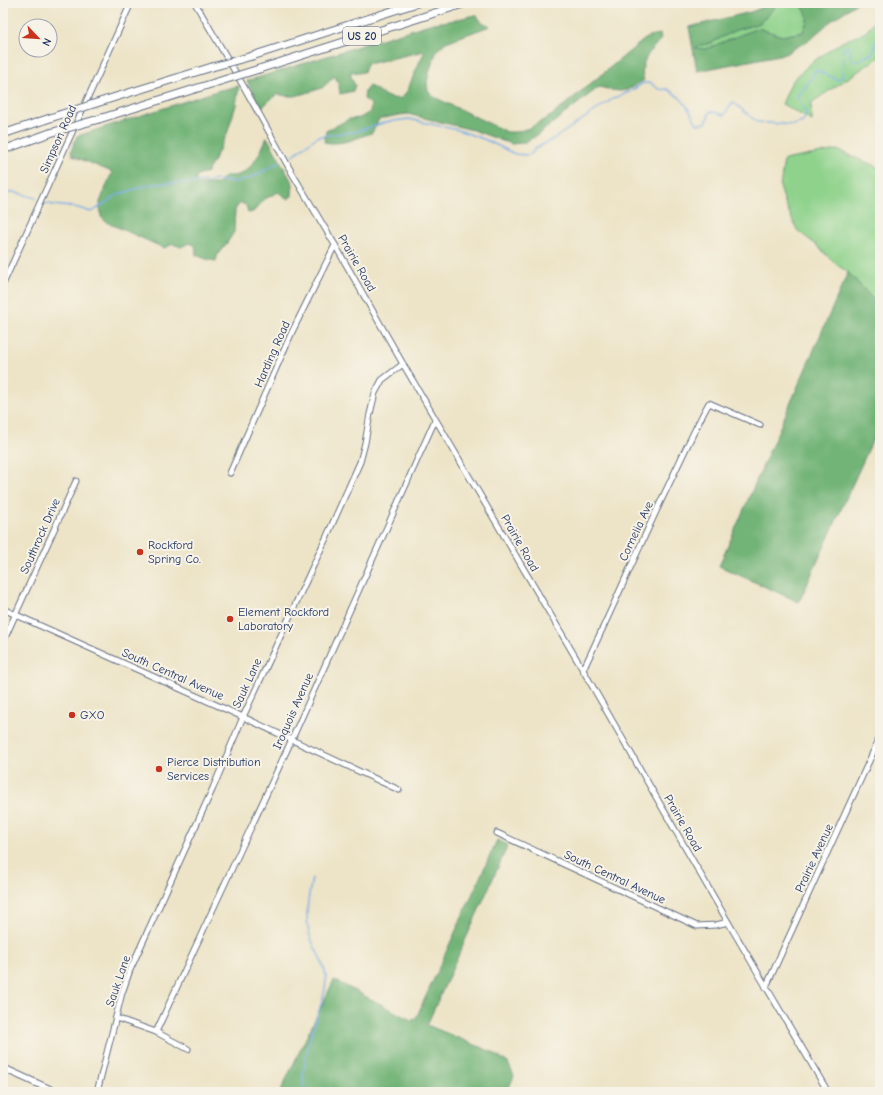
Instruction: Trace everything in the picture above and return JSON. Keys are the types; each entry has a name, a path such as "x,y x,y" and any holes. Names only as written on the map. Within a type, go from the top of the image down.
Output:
{"highway":[{"name":"US 20","path":"3,134 106,100 252,56 417,3"},
{"name":"US 20","path":"3,150 50,133 259,69 466,3"}],"main road":[{"path":"3,1068 56,1092"}],"street":[{"name":"Simpson Road","path":"3,284 131,3"},
{"name":"Prairie Road","path":"195,3 435,420 583,670 828,1092"},
{"name":"Harding Road","path":"230,472 292,332 335,245"},
{"name":"Sauk Lane","path":"116,1018 122,993 130,970 213,788 243,717 360,462 366,443 370,414 375,393 382,380 403,364"},
{"name":"Cornelia Ave","path":"583,670 698,422 709,403 760,425"},
{"name":"Iroquois Avenue","path":"156,1032 292,739 435,420"},
{"name":"Southrock Drive","path":"3,642 76,481"},
{"name":"South Central Avenue","path":"3,610 292,739 398,790"},
{"name":"Prairie Avenue","path":"766,987 880,737"},
{"name":"South Central Avenue","path":"497,833 697,926 716,925 728,922"},
{"path":"97,1092 116,1018 156,1032 188,1049"}],"green space":[{"path":"764,3 778,3 760,23 736,30 711,43 697,46 695,48 706,49 758,28 782,36 803,32 807,17 800,3 857,3 831,21 810,39 785,54 697,71 689,27 751,12 761,8"},
{"path":"778,3 800,3 806,11 808,17 803,32 782,36 758,28 706,49 695,48 697,46 711,43 736,30 760,23"},
{"path":"880,13 880,55 878,58 811,103 812,121 782,104 792,81 812,62 842,42 866,32"},
{"path":"476,15 482,22 490,26 446,42 437,50 429,72 427,83 428,91 434,97 507,132 517,132 529,128 551,116 649,36 660,34 661,39 646,57 643,68 644,80 623,91 599,87 536,136 523,143 511,144 473,130 408,114 379,119 372,133 354,139 337,143 324,142 326,131 349,119 360,118 370,112 371,104 364,99 365,91 369,86 387,97 402,98 407,91 425,51 367,64 364,72 358,73 351,71 351,78 355,85 353,91 340,94 339,85 335,76 322,88 306,93 295,96 277,94 261,108 247,81 433,23"},
{"path":"239,86 236,105 227,134 207,172 196,177 197,184 218,184 225,176 243,173 256,159 267,137 293,184 292,196 288,199 278,192 265,199 253,212 248,213 246,205 240,203 235,210 234,232 218,254 216,261 196,255 195,245 189,243 181,247 173,244 164,248 106,222 101,217 100,202 112,172 73,156 71,151 77,136 220,90"},
{"path":"837,150 880,168 880,308 848,272 837,265 815,244 797,230 785,203 780,187 784,160"},
{"path":"848,272 880,307 880,424 799,602 719,566"},
{"path":"497,840 508,845 427,1025 492,1052 508,1063 514,1076 507,1092 280,1092 334,980 411,1020 416,1018"}],"waterway":[{"path":"292,156 317,137 355,132 386,122 409,119 458,130 486,140 515,154 531,154 535,149 555,138 614,98 629,92 643,83 651,83 658,89 667,89 676,95 686,105 697,124 706,123 710,111 724,115 733,102 757,122 793,125 803,122 807,114 797,96 807,85 816,70 838,80 842,77 844,49 847,46 850,50 852,61 857,61 873,53 880,32"},
{"path":"45,203 74,207 92,212 119,194 149,185 217,180 235,182 251,178 280,162"},
{"path":"3,194 14,192 36,198"},
{"path":"304,1092 303,1076 305,1060 326,984 326,974 309,933 307,918 312,878"}],"place":[{"name":"Rockford Spring Co.","path":"140,552"},
{"name":"Element Rockford Laboratory","path":"230,619"},
{"name":"GXO","path":"72,715"},
{"name":"Pierce Distribution Services","path":"159,769"}]}
